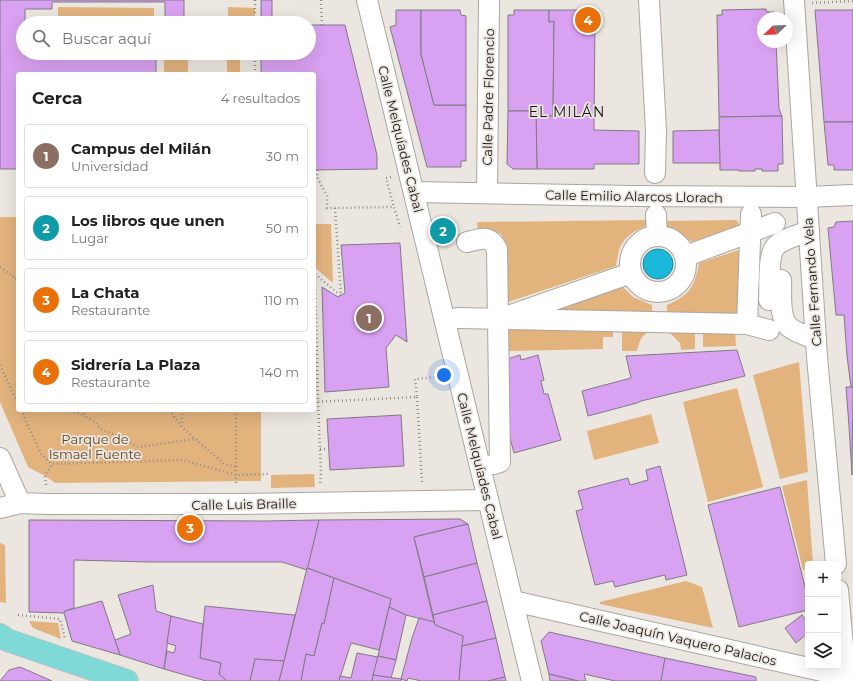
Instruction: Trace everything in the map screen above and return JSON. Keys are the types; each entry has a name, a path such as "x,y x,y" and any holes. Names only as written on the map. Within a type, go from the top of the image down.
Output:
{"main road":[{"path":"2,642 127,681"}],"street":[{"name":"Calle Melquíades Cabal","path":"368,0 532,681"},
{"name":"Calle Padre Florencio","path":"487,193 489,0"},
{"path":"649,0 656,131 655,174"},
{"name":"Calle Fernando Vela","path":"794,4 816,339 836,561"},
{"name":"Calle Emilio Alarcos Llorach","path":"414,192 640,196 807,197 853,195"},
{"path":"656,215 657,236"},
{"path":"686,256 750,223 775,223"},
{"path":"747,324 750,223"},
{"path":"769,300 771,255 776,246 783,241 809,231"},
{"path":"657,236 664,236 675,241 686,256 686,271 682,281 673,288 663,292 652,292 642,288 634,280 631,273 630,258 635,248 643,240 657,236"},
{"path":"467,242 486,238 493,241 497,249 500,462 494,464"},
{"path":"781,272 782,312 784,321 790,328 816,339"},
{"path":"498,320 631,273"},
{"path":"658,293 660,322"},
{"path":"456,318 747,324 769,330"},
{"path":"0,458 20,502"},
{"name":"Calle Luis Braille","path":"0,508 20,502 47,504 205,504 488,500"},
{"path":"839,597 848,646 844,678"},
{"name":"Calle Joaquín Vaquero Palacios","path":"513,601 844,678"}],"path":[{"path":"255,0 255,16"},
{"path":"321,0 322,25"},
{"path":"794,4 853,1"},
{"path":"255,60 255,72"},
{"path":"317,170 317,177 327,196 327,208 394,207"},
{"path":"392,176 386,178 400,227"},
{"path":"316,275 341,295 335,208"},
{"path":"0,267 16,278"},
{"path":"0,365 16,400"},
{"path":"422,481 415,380 437,377"},
{"path":"316,503 321,478 316,402 417,397"},
{"path":"22,412 41,454 52,464 183,460 236,475 268,474"},
{"path":"75,412 96,423 100,429 118,436 138,447 195,439"},
{"path":"83,412 85,416"},
{"path":"171,412 182,427 224,464 236,467"},
{"path":"182,412 182,427"},
{"path":"236,412 236,486"},
{"path":"320,450 329,449"},
{"path":"46,488 45,476 52,464"},
{"path":"18,615 60,619 66,643"}],"green space":[{"path":"58,7 154,8 154,16 58,16"},
{"path":"228,7 255,8 255,16 228,16"},
{"path":"164,60 188,60 188,72 164,72"},
{"path":"227,60 240,60 240,72 227,72"},
{"name":"Parque de Ismael Fuente","path":"0,217 16,217 16,412 261,412 261,481 55,483 28,467 0,402"},
{"path":"650,220 650,225 632,233 622,243 619,249 616,266 505,303 504,240 501,234 495,232 478,233 477,222"},
{"path":"737,220 739,225 692,242 678,231 665,226 665,221"},
{"path":"316,224 331,224 333,283 316,269"},
{"path":"739,250 738,316 667,316 667,305 681,297 690,289 696,278 699,263"},
{"path":"623,287 633,297 652,305 652,316 540,316"},
{"path":"507,327 613,328 613,337 603,337 603,349 507,351"},
{"path":"648,328 648,332 639,343 637,351 622,351 622,329"},
{"path":"671,328 695,328 695,349 681,350 680,343 670,333"},
{"path":"735,330 736,346 703,347 703,331"},
{"path":"799,362 808,472 780,479 753,375"},
{"path":"737,388 763,487 708,502 683,402"},
{"path":"651,414 659,443 594,460 587,431"},
{"path":"314,474 315,487 271,488 271,475"},
{"path":"807,480 813,561 805,561 805,569 803,570 782,486"},
{"path":"0,543 5,545 6,603 0,602"},
{"path":"686,581 702,587 713,628 600,604 600,602"},
{"path":"29,621 58,623 61,639 33,628"}],"water":[{"path":"658,249 669,253 673,264 669,275 658,279 647,275 643,264 647,253"}],"building":[{"path":"0,0 184,0 184,16 165,16 165,2 52,2 52,9 25,9 25,16 16,16 16,60 156,60 156,72 16,72 16,169 0,169"},
{"path":"261,0 272,0 272,16 261,16"},
{"path":"766,9 767,12 757,12 757,48 776,48 779,109 782,116 719,117 717,15 722,15 722,10"},
{"path":"396,10 421,10 421,54 434,105 466,105 466,161 461,161 461,167 427,167 390,27 396,25"},
{"path":"421,10 460,10 461,15 466,16 466,105 434,105 421,54"},
{"path":"514,10 549,10 549,22 554,21 553,116 536,116 536,111 508,111 508,15 514,15"},
{"path":"549,10 590,10 590,15 595,15 594,130 639,131 639,164 594,164 594,169 537,169 536,116 553,116 554,21 549,22"},
{"path":"815,10 853,10 853,122 824,122"},
{"path":"316,25 345,25 377,155 377,169 316,170 316,72 261,72 261,60 316,60"},
{"path":"508,111 536,111 537,169 513,169 507,164"},
{"path":"782,116 783,164 778,164 778,171 762,171 762,169 755,169 755,171 720,170 719,117"},
{"path":"824,122 853,122 853,170 834,170 834,165 828,165"},
{"path":"719,130 720,163 673,163 673,131"},
{"path":"853,221 853,387 851,387 844,315 836,315 828,228 834,227 836,222"},
{"path":"400,243 407,342 396,335 386,348 389,387 325,392 322,287 338,297 345,293 341,245"},
{"path":"737,350 745,376 641,401 588,416 582,391 631,378 626,356"},
{"path":"520,355 521,360 538,355 544,380 541,381 544,394 548,394 561,440 514,453 508,430 507,359"},
{"path":"846,387 853,387 852,475 849,426"},
{"path":"401,415 404,466 330,470 327,419"},
{"path":"660,466 687,575 666,580 665,575 615,587 613,581 595,585 576,511 583,509 578,491 628,478 630,485 648,480 646,470"},
{"path":"780,487 805,587 805,611 739,627 708,505"},
{"path":"460,519 468,524 414,537 434,622 406,615 389,607 391,599 307,568 319,520"},
{"path":"29,520 319,520 307,570 282,562 149,562 74,560 74,608 65,611 64,613 29,612"},
{"path":"468,524 477,563 424,577 414,537"},
{"path":"477,563 487,601 433,615 424,577"},
{"path":"307,568 334,578 324,624 322,623 314,656 306,654 301,681 279,681"},
{"path":"334,578 391,599 379,650 351,643 339,681 301,681 306,654 314,656 322,623 324,624"},
{"path":"153,585 156,611 171,616 164,669 120,655 115,640 131,634 118,595"},
{"path":"102,601 120,655 72,641 64,613 65,611"},
{"path":"487,601 496,638 462,646 463,636 435,625 433,615"},
{"path":"205,606 295,615 284,661 255,659 250,681 227,681 219,674 221,663 200,658"},
{"path":"389,607 406,615 396,660 378,656"},
{"path":"802,615 805,619 805,636 796,643 785,628"},
{"path":"171,616 203,624 200,658 221,663 219,674 227,681 206,681 164,669 167,651 174,653 176,646 167,643"},
{"path":"419,618 434,622 435,625 463,636 459,681 421,681 408,678 407,681 401,679"},
{"path":"549,632 665,658 661,681 615,681 584,674 586,681 578,681 549,674 541,641"},
{"path":"496,638 505,677 488,681 459,681 462,646"},
{"path":"357,653 378,657 372,681 339,681 340,676 351,678"},
{"path":"378,656 396,660 391,678 373,675"},
{"path":"665,658 756,677 756,681 661,681"},
{"path":"255,659 284,661 279,681 250,681"},
{"path":"20,667 52,681 0,681 9,670"},
{"path":"549,674 578,681 550,681"},
{"path":"373,675 401,679 401,681 372,681"},
{"path":"505,677 506,681 488,681"}],"place":[{"name":"Sidrería La Plaza","path":"588,20"},
{"name":"Los libros que unen","path":"443,231"},
{"name":"Campus del Milán","path":"369,318"},
{"name":"La Chata","path":"190,528"}],"district":[{"name":"EL MILÁN","path":"567,112"}]}
